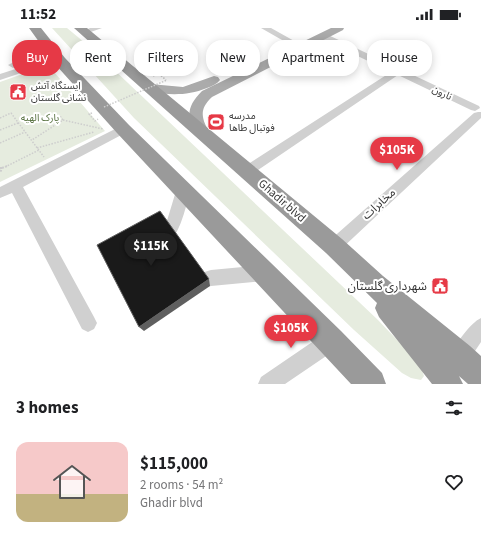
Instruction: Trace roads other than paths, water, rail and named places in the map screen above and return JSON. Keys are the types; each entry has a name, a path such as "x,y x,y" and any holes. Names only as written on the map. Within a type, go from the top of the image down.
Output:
{"highway":[{"path":"35,28 44,40"},
{"name":"Ghadir blvd","path":"88,29 159,81 203,134 334,246 374,284 460,356 481,376"},
{"path":"62,64 96,114 113,131 183,191 331,341 371,384"},
{"path":"374,284 386,306 444,376 448,384"}],"main road":[{"path":"298,40 339,28"},
{"path":"203,134 197,123 195,108 199,101 207,94 322,32"},
{"path":"159,81 178,92 194,89 268,54"}],"street":[{"path":"265,28 288,40"},
{"name":"نارون","path":"322,32 367,55"},
{"path":"0,69 12,65"},
{"path":"0,77 12,73"},
{"path":"247,171 390,76"},
{"name":"نارون","path":"408,76 479,111"},
{"name":"مخابرات","path":"334,246 479,111"},
{"path":"0,193 113,131"},
{"path":"15,185 88,323"},
{"path":"158,253 153,247 172,226 183,191"},
{"path":"180,281 184,286 211,278 264,273"},
{"path":"460,356 481,328"},
{"path":"268,384 331,341"}],"place":[{"name":"ایستگاه آتش نشانی گلستان","path":"18,92"},
{"name":"مدرسه فوتبال طاها","path":"216,122"},
{"name":"شهرداری گلستان","path":"440,286"}],"park label":[{"name":"پارک الهیه","path":"40,118"}]}
